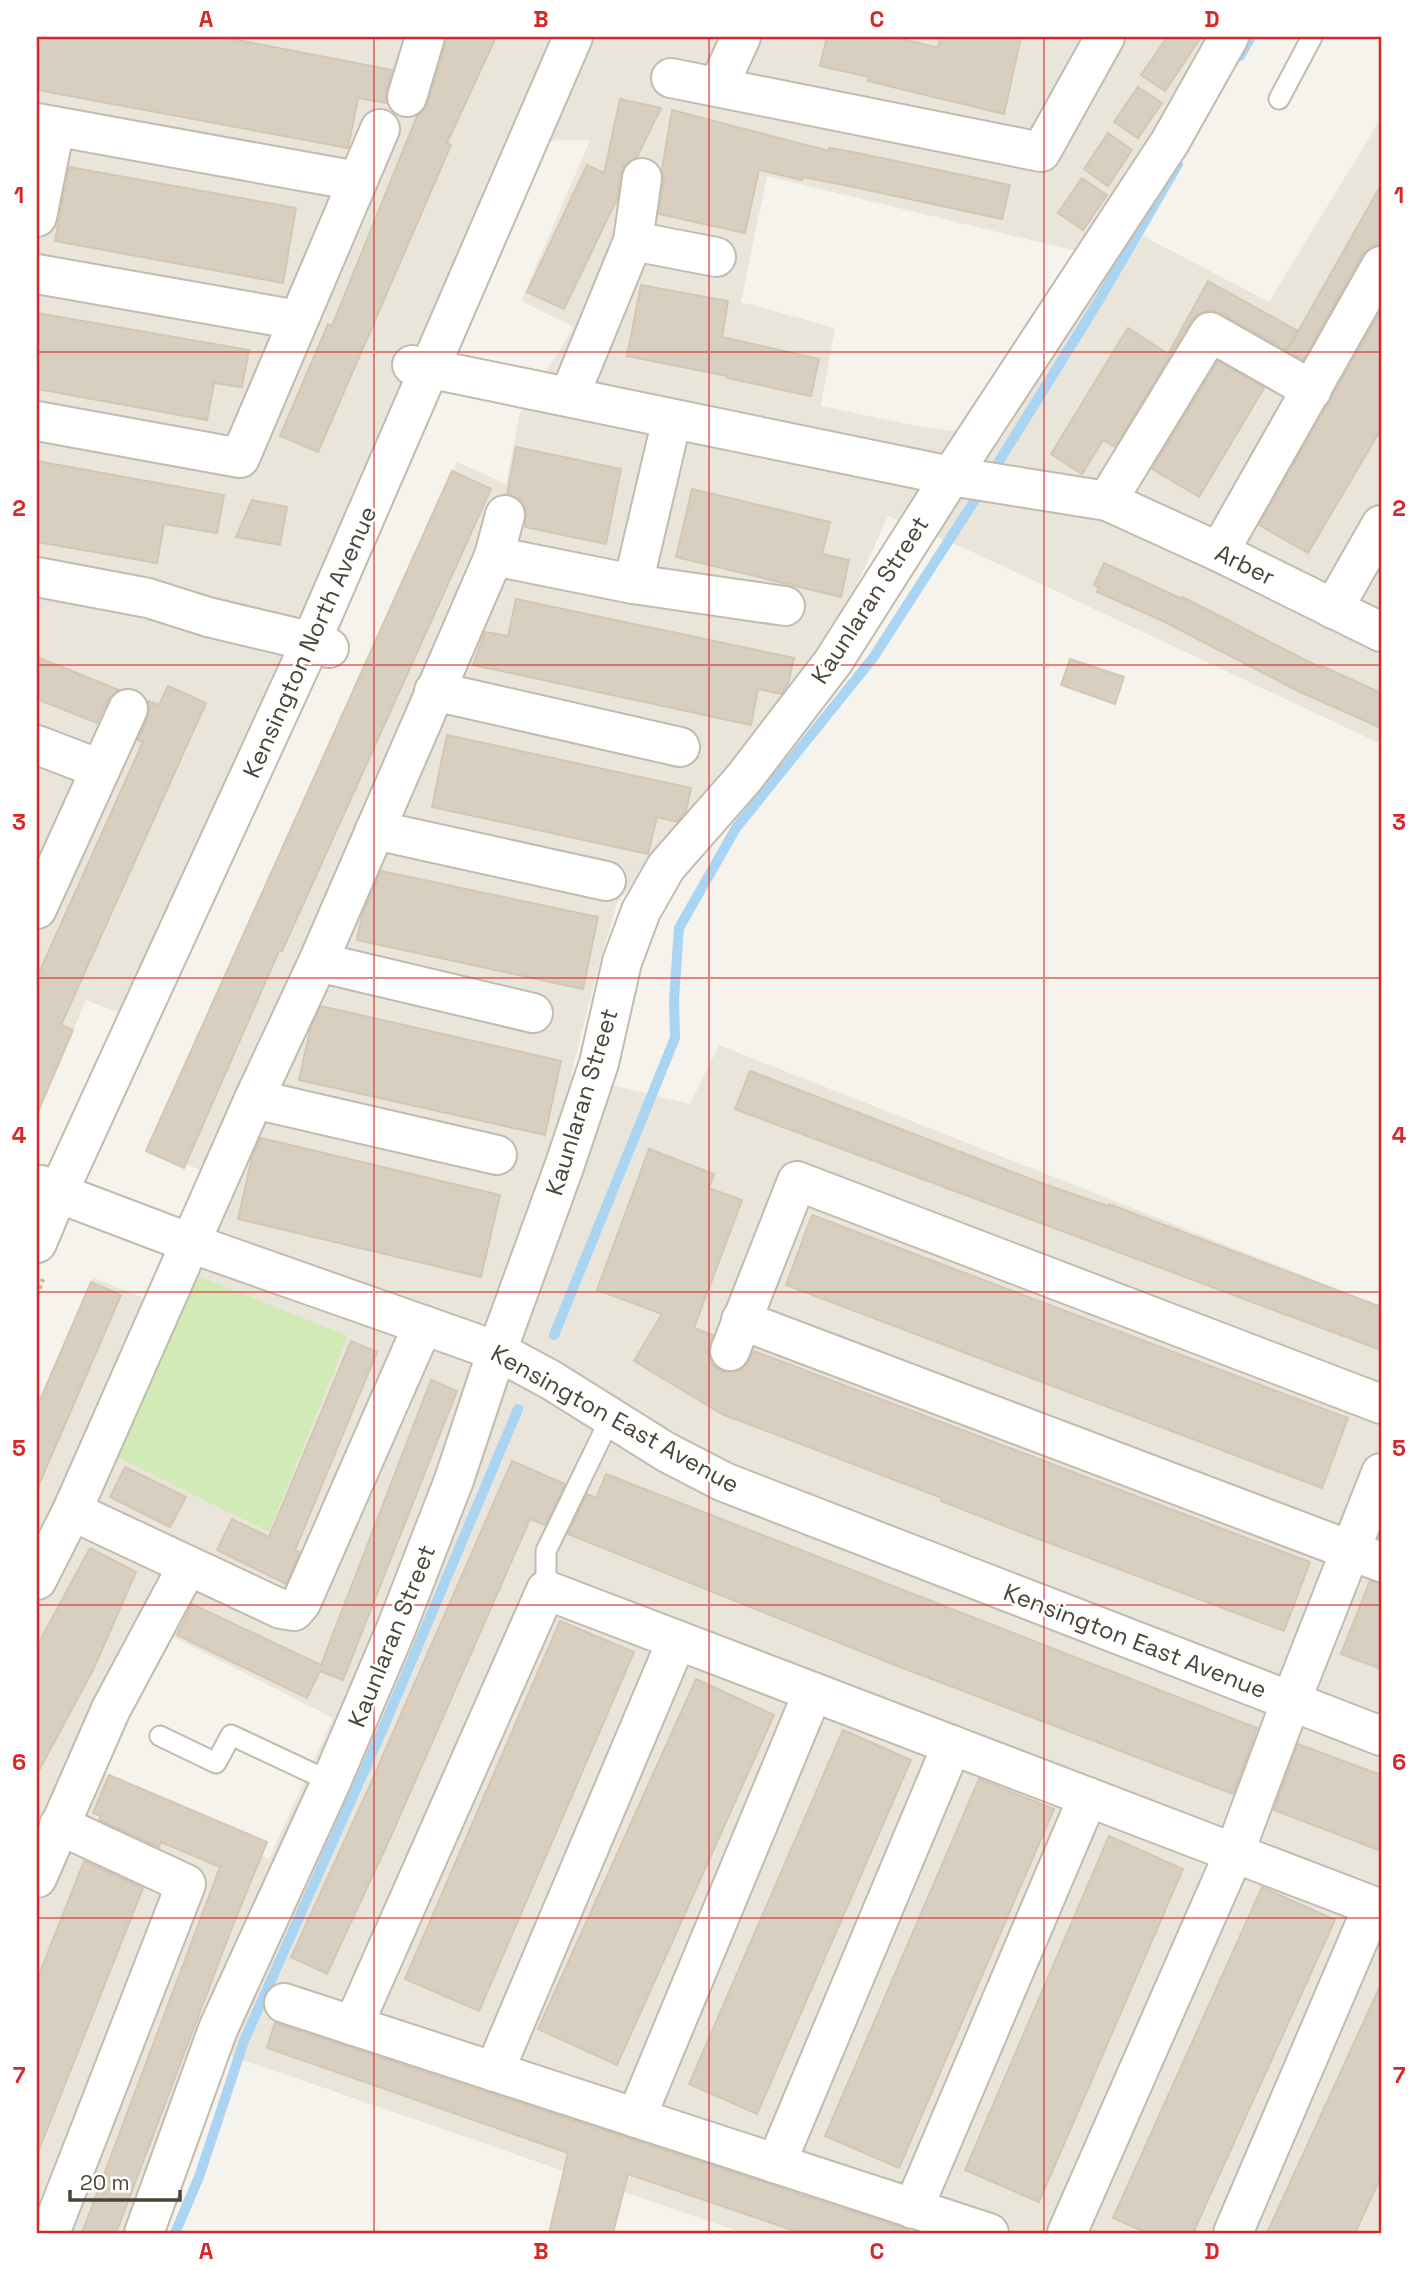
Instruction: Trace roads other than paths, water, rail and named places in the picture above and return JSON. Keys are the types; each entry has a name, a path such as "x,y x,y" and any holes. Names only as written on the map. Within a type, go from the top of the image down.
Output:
{"street":[{"path":"407,97 425,37"},
{"name":"Kensington North Avenue","path":"37,1243 50,1189 320,645 421,366 573,37"},
{"path":"718,87 741,37"},
{"path":"671,78 1041,152 1105,37"},
{"name":"Kaunlaran Street","path":"144,2233 218,2029 331,1782 397,1629 450,1492 523,1365 622,962 640,911 666,867 744,778 974,479 1229,37"},
{"path":"37,217 46,125 357,181"},
{"path":"37,421 240,458 380,129"},
{"path":"569,397 633,241 642,178"},
{"path":"633,241 716,257"},
{"path":"1219,552 1381,266"},
{"path":"37,274 298,320"},
{"path":"1107,501 1210,332 1312,390"},
{"name":"Arber","path":"421,366 974,479 1107,501 1219,552 1381,632"},
{"path":"633,584 672,419"},
{"path":"37,1580 72,1511 318,962 494,556 505,515"},
{"path":"1333,609 1381,525"},
{"path":"494,556 633,584 785,606"},
{"path":"37,578 148,598 208,617 320,645"},
{"path":"434,691 680,747"},
{"path":"37,907 128,709"},
{"path":"37,745 100,769"},
{"path":"375,830 606,881"},
{"path":"318,962 533,1013"},
{"path":"254,1100 497,1155"},
{"path":"1366,1556 736,1336 797,1181 1381,1404"},
{"name":"Kensington East Avenue","path":"50,1189 190,1243 423,1325 523,1365 611,1416 666,1452 724,1482 1381,1736"},
{"path":"72,1511 187,1567 281,1609 294,1611 301,1602 423,1325"},
{"path":"1068,2233 1235,1851 1291,1701 1366,1556 1381,1473"},
{"path":"37,1878 111,1709 187,1567"},
{"path":"353,2026 546,1590 1377,1907 1233,2233"},
{"path":"494,2072 677,1640"},
{"path":"636,2118 813,1692"},
{"path":"776,2164 952,1745"},
{"path":"914,2209 1088,1797"},
{"path":"50,2233 186,1884 59,1825"},
{"path":"284,2003 989,2233"}],"lane":[{"path":"1279,99 1312,37"},
{"path":"546,1590 546,1552 611,1416"},
{"path":"160,1736 216,1763 231,1735 331,1782"}],"waterway":[{"path":"1240,56 1251,37"},
{"path":"554,1335 675,1038 674,999 679,928 736,828 873,658 1098,302 1178,164"},
{"path":"175,2233 199,2177 244,2041 385,1724 518,1409"}]}
